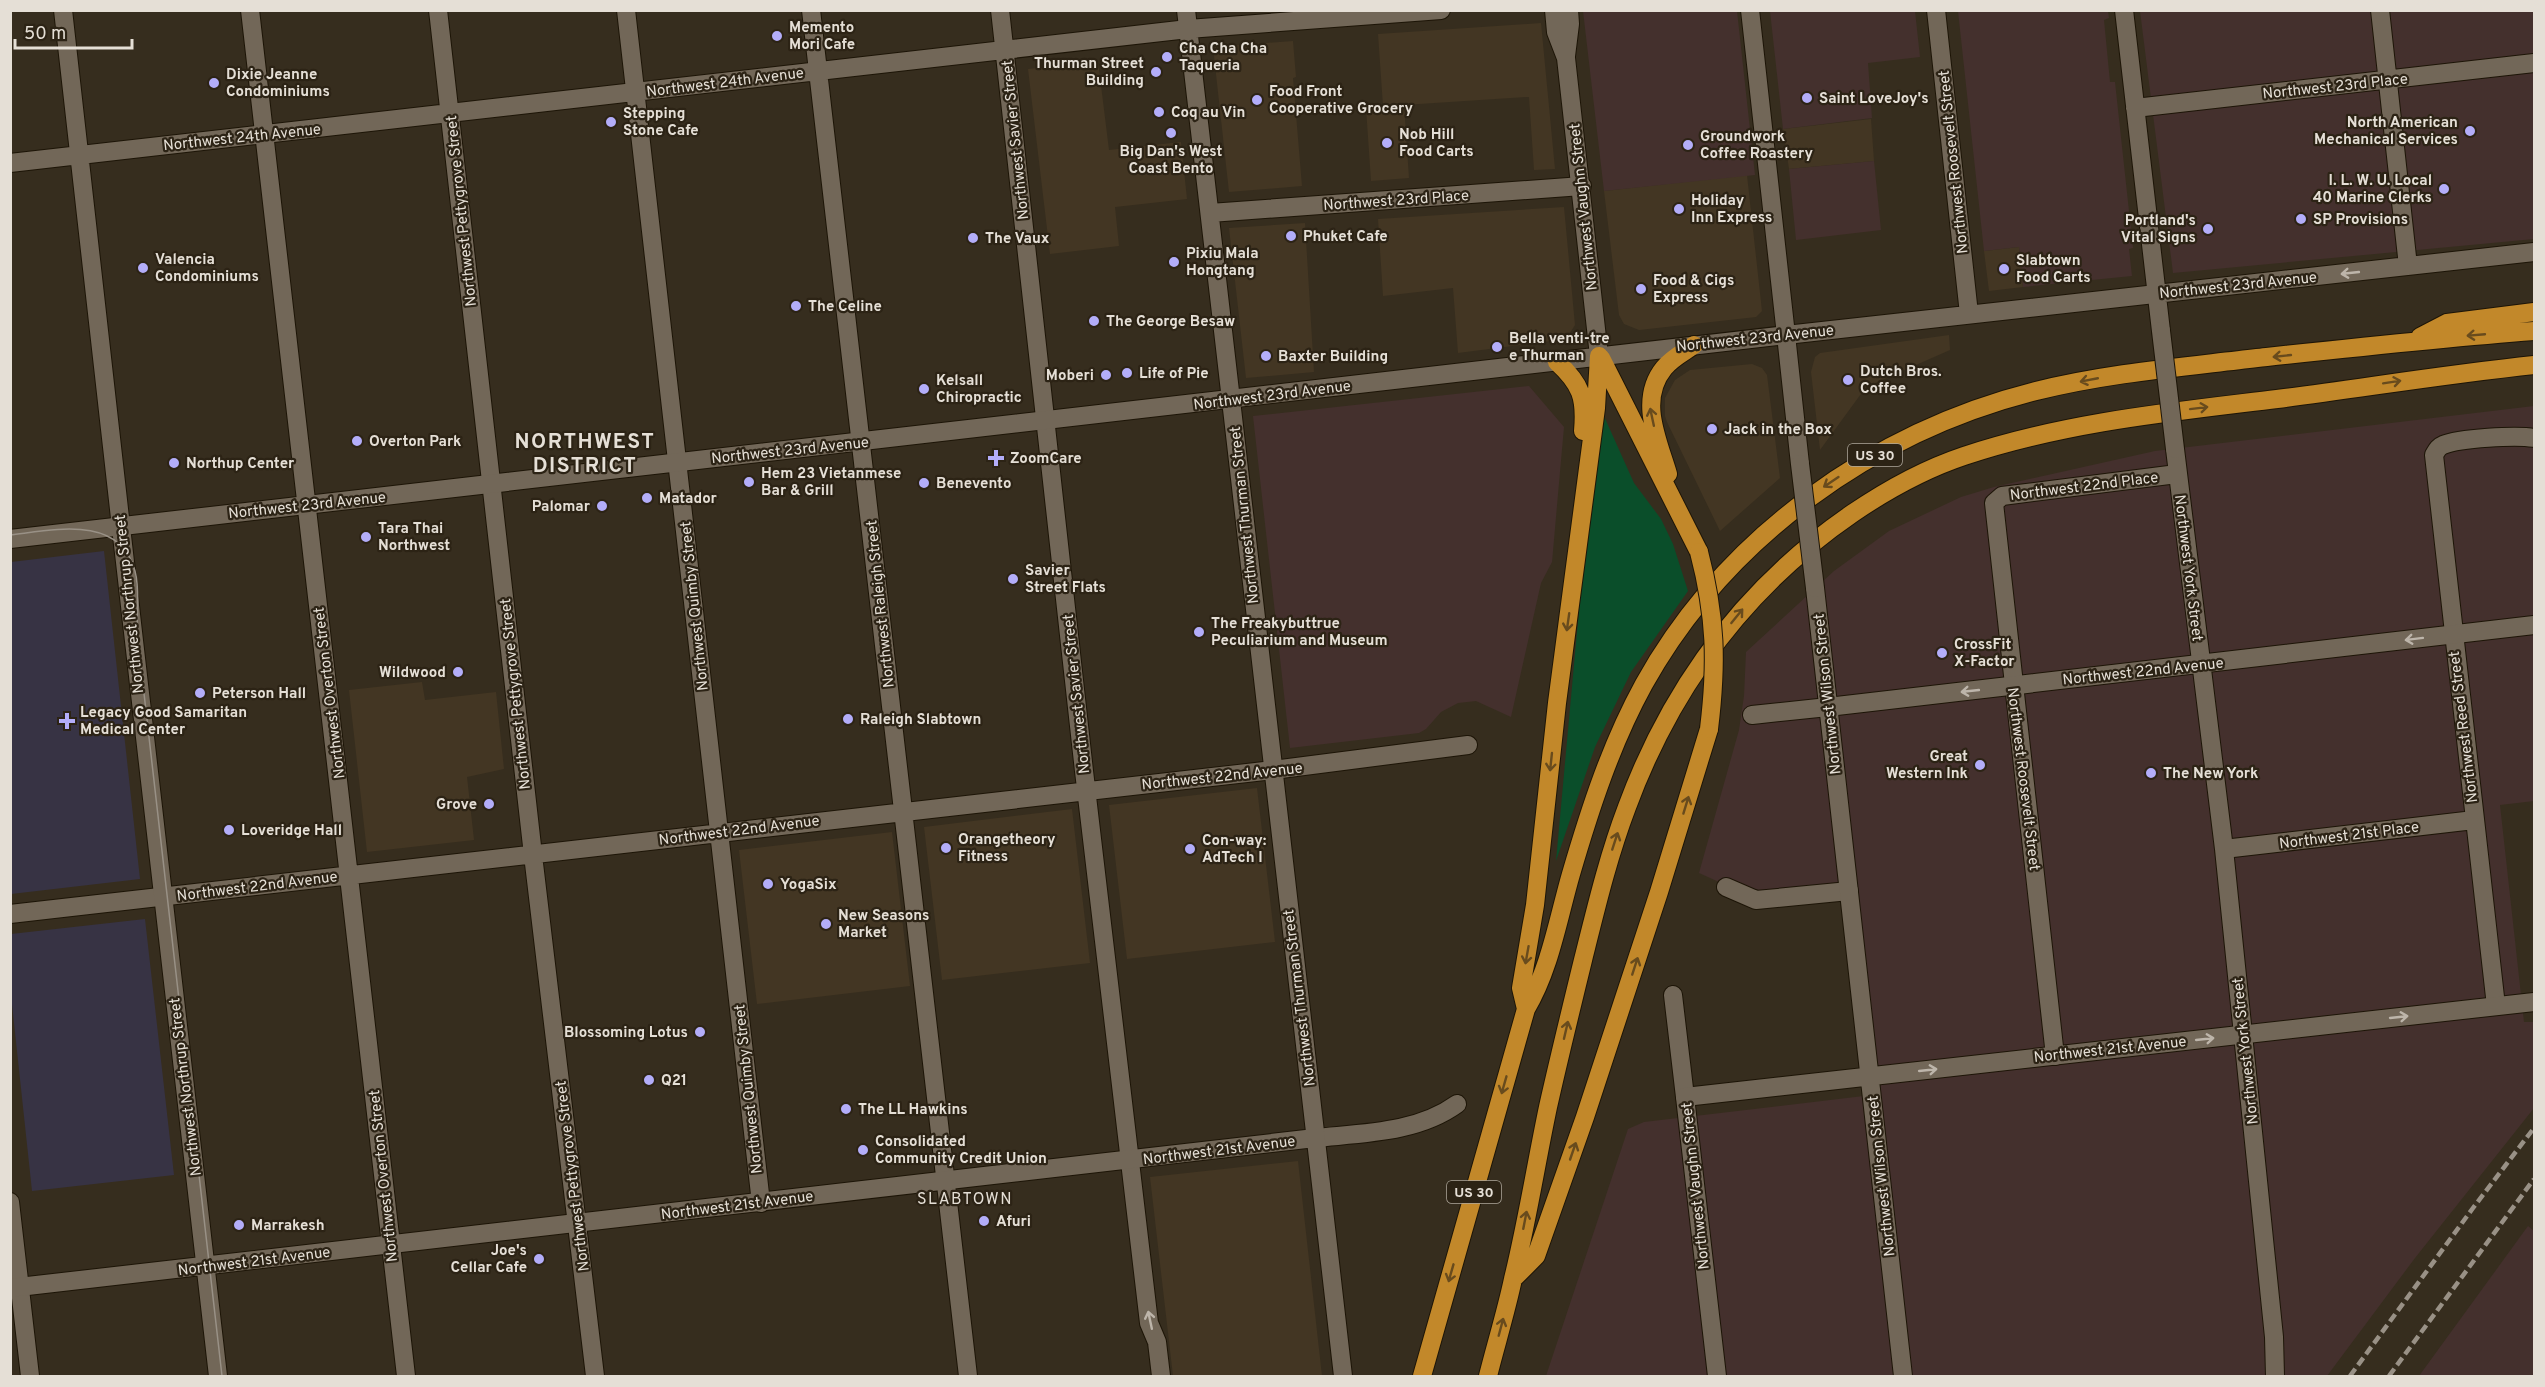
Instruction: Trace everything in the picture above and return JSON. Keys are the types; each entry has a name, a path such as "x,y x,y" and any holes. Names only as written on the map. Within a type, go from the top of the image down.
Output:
{"highway":[{"path":"2413,341 2447,323 2535,312"},
{"name":"US 30","path":"1422,1377 1526,1008 1539,987 1575,860 1605,771 1645,683 1682,626 1751,546 1816,493 1875,455 1918,433 2035,391 2109,376 2413,341 2535,331"},
{"path":"1680,513 1650,411 1651,395 1664,367 1694,345"},
{"path":"1514,1278 1536,1257 1642,943 1709,729 1715,675 1711,605 1699,552 1599,356"},
{"path":"1526,1008 1521,988 1535,905 1557,704 1596,408 1599,356"},
{"path":"1557,362 1579,386 1584,407 1574,514 1574,584"},
{"name":"US 30","path":"1488,1377 1514,1278 1548,1106 1570,1013 1603,883 1626,808 1665,719 1691,676 1744,607 1781,568 1827,531 1899,485 1936,466 2019,440 2120,418 2535,364"}],"street":[{"name":"Northwest Northrup Street","path":"63,10 218,1377"},
{"name":"Northwest Overton Street","path":"250,10 406,1377"},
{"name":"Northwest Pettygrove Street","path":"438,10 533,855 595,1377"},
{"name":"Northwest Quimby Street","path":"626,10 761,1203"},
{"name":"Northwest Raleigh Street","path":"811,10 968,1377"},
{"name":"Northwest Savier Street","path":"1000,10 1149,1323 1157,1342 1161,1377"},
{"name":"Northwest Thurman Street","path":"1186,10 1343,1377"},
{"name":"Northwest 24th Avenue","path":"10,163 1188,29 1441,10"},
{"name":"Northwest Vaughn Street","path":"1554,10 1556,32 1566,58"},
{"name":"Northwest Vaughn Street","path":"1569,10 1570,24 1566,58 1582,186 1599,356"},
{"name":"Northwest Wilson Street","path":"1750,10 1904,1377"},
{"name":"Northwest Roosevelt Street","path":"1936,10 1969,314"},
{"name":"Northwest York Street","path":"2124,10 2177,474 2224,849 2273,1325 2275,1377"},
{"path":"2380,10 2408,266"},
{"name":"Northwest 23rd Place","path":"2135,108 2535,63"},
{"name":"Northwest 23rd Place","path":"1210,213 1582,186"},
{"name":"Northwest 23rd Avenue","path":"10,539 1694,345 2535,252"},
{"name":"Northwest Reed Street","path":"2496,1006 2434,463 2438,448 2448,443 2513,436 2535,438"},
{"name":"Northwest 22nd Place","path":"1994,503 2002,496 2177,474"},
{"name":"Northwest Roosevelt Street","path":"1994,503 2013,686 2037,874 2055,1056"},
{"name":"Northwest 22nd Avenue","path":"1752,715 2535,626"},
{"name":"Northwest 22nd Avenue","path":"10,914 1273,770 1468,745"},
{"name":"Northwest 21st Place","path":"2224,849 2474,820"},
{"path":"1726,887 1756,900 1848,891"},
{"name":"Northwest Vaughn Street","path":"1673,995 1717,1377"},
{"name":"Northwest 21st Avenue","path":"1685,1097 2535,1002"},
{"name":"Northwest 21st Avenue","path":"15,1288 1131,1161 1403,1127 1431,1119 1457,1104"},
{"path":"10,1202 15,1288 30,1377"}],"shaded area":[{"path":"1583,11 1737,11 1755,175 1604,191"},
{"path":"1770,11 1915,11 1920,57 1868,63 1872,118 1783,129"},
{"path":"1958,11 2108,11 2109,18 2104,20 2110,82 2115,82 2133,248 2129,249 2132,276 2023,287 2019,247 1984,251"},
{"path":"2140,11 2534,11 2534,239 2173,273"},
{"path":"1541,23 1555,169 1534,170 1529,97 1404,105 1409,178 1371,181 1366,108 1383,106 1378,34"},
{"path":"1293,41 1296,77 1293,78 1302,186 1229,192 1213,47"},
{"path":"1098,61 1109,150 1181,142 1187,199 1115,207 1119,246 1050,254 1028,69"},
{"path":"1871,119 1874,161 1789,169 1783,129"},
{"path":"1874,161 1881,230 1796,240 1789,169"},
{"path":"1747,175 1762,311 1756,317 1639,330 1624,324 1619,315 1604,191"},
{"path":"1564,207 1575,325 1566,339 1458,353 1453,288 1383,296 1378,219"},
{"path":"1305,223 1314,372 1246,378 1229,228"},
{"name":"Slabtown Food Carts","path":"2019,247 2023,287 1989,291 1984,251"},
{"path":"1949,335 1950,350 1866,387 1820,450 1811,372 1815,357 1820,353"},
{"path":"1752,364 1762,368 1767,375 1780,478 1720,531 1667,422 1665,398 1675,380 1690,370"},
{"path":"1529,386 1564,427 1552,562 1541,583 1511,717 1476,701 1458,703 1441,712 1426,729 1419,733 1290,748 1253,416"},
{"path":"2534,406 2534,801 2500,805 2524,1022 2534,1022 2534,1108 2415,1258 2327,1376 1546,1376 1628,1129 1644,1122 1872,1095 1849,890 1757,899 1699,873 1739,730 1744,696 1746,652 1834,571 1889,531 1961,497 1994,487 2155,451"},
{"name":"Legacy Good Samaritan Medical Center","path":"104,551 140,879 11,894 11,562"},
{"path":"422,682 425,700 496,692 504,769 467,777 474,840 367,852 349,690"},
{"name":"Con-way: AdTech I","path":"1257,788 1275,942 1127,959 1109,805"},
{"path":"1072,809 1090,963 942,980 924,827"},
{"name":"New Seasons Market","path":"892,832 910,986 757,1004 739,850"},
{"path":"145,919 174,1175 32,1191 11,995 11,934"},
{"path":"1298,1161 1322,1376 1173,1376 1150,1177"},
{"path":"2528,1226 2534,1231 2534,1376 2419,1376"}],"green space":[{"path":"1597,414 1603,414 1634,483 1661,519 1673,544 1688,591 1631,672 1595,747 1556,861"}],"tram line":[{"path":"10,535 64,529 100,533 115,541 127,553 137,578 137,632 222,1376"}],"railway":[{"path":"2350,1376 2534,1128"},
{"path":"2389,1376 2534,1179"}],"place":[{"name":"Memento Mori Cafe","path":"777,36"},
{"name":"Cha Cha Cha Taqueria","path":"1167,57"},
{"name":"Thurman Street Building","path":"1156,72"},
{"name":"Dixie Jeanne Condominiums","path":"214,83"},
{"name":"Saint LoveJoy's","path":"1807,98"},
{"name":"Food Front Cooperative Grocery","path":"1257,100"},
{"name":"Coq au Vin","path":"1159,112"},
{"name":"Stepping Stone Cafe","path":"611,122"},
{"name":"North American Mechanical Services","path":"2470,131"},
{"name":"Big Dan's West Coast Bento","path":"1171,133"},
{"name":"Nob Hill Food Carts","path":"1387,143"},
{"name":"Groundwork Coffee Roastery","path":"1688,145"},
{"name":"I. L. W. U. Local 40 Marine Clerks","path":"2444,189"},
{"name":"Holiday Inn Express","path":"1679,209"},
{"name":"SP Provisions","path":"2301,219"},
{"name":"Portland's Vital Signs","path":"2208,229"},
{"name":"Phuket Cafe","path":"1291,236"},
{"name":"The Vaux","path":"973,238"},
{"name":"Pixiu Mala Hongtang","path":"1174,262"},
{"name":"Valencia Condominiums","path":"143,268"},
{"name":"Slabtown Food Carts","path":"2004,269"},
{"name":"Food & Cigs Express","path":"1641,289"},
{"name":"The Celine","path":"796,306"},
{"name":"The George Besaw","path":"1094,321"},
{"name":"Bella venti-tre e Thurman","path":"1497,347"},
{"name":"Baxter Building","path":"1266,356"},
{"name":"Life of Pie","path":"1127,373"},
{"name":"Moberi","path":"1106,375"},
{"name":"Dutch Bros. Coffee","path":"1848,380"},
{"name":"Kelsall Chiropractic","path":"924,389"},
{"name":"Jack in the Box","path":"1712,429"},
{"name":"Overton Park","path":"357,441"},
{"name":"ZoomCare","path":"996,458"},
{"name":"Northup Center","path":"174,463"},
{"name":"Hem 23 Vietanmese Bar & Grill","path":"749,482"},
{"name":"Benevento","path":"924,483"},
{"name":"Matador","path":"647,498"},
{"name":"Palomar","path":"602,506"},
{"name":"Tara Thai Northwest","path":"366,537"},
{"name":"Savier Street Flats","path":"1013,579"},
{"name":"The Freakybuttrue Peculiarium and Museum","path":"1199,632"},
{"name":"CrossFit X-Factor","path":"1942,653"},
{"name":"Wildwood","path":"458,672"},
{"name":"Peterson Hall","path":"200,693"},
{"name":"Raleigh Slabtown","path":"848,719"},
{"name":"Legacy Good Samaritan Medical Center","path":"67,721"},
{"name":"Great Western Ink","path":"1980,765"},
{"name":"The New York","path":"2151,773"},
{"name":"Grove","path":"489,804"},
{"name":"Loveridge Hall","path":"229,830"},
{"name":"Orangetheory Fitness","path":"946,848"},
{"name":"Con-way: AdTech I","path":"1190,849"},
{"name":"YogaSix","path":"768,884"},
{"name":"New Seasons Market","path":"826,924"},
{"name":"Blossoming Lotus","path":"700,1032"},
{"name":"Q21","path":"649,1080"},
{"name":"The LL Hawkins","path":"846,1109"},
{"name":"Consolidated Community Credit Union","path":"863,1150"},
{"name":"Afuri","path":"984,1221"},
{"name":"Marrakesh","path":"239,1225"},
{"name":"Joe's Cellar Cafe","path":"539,1259"}],"district":[{"name":"NORTHWEST DISTRICT","path":"585,453"},
{"name":"SLABTOWN","path":"965,1198"}]}
